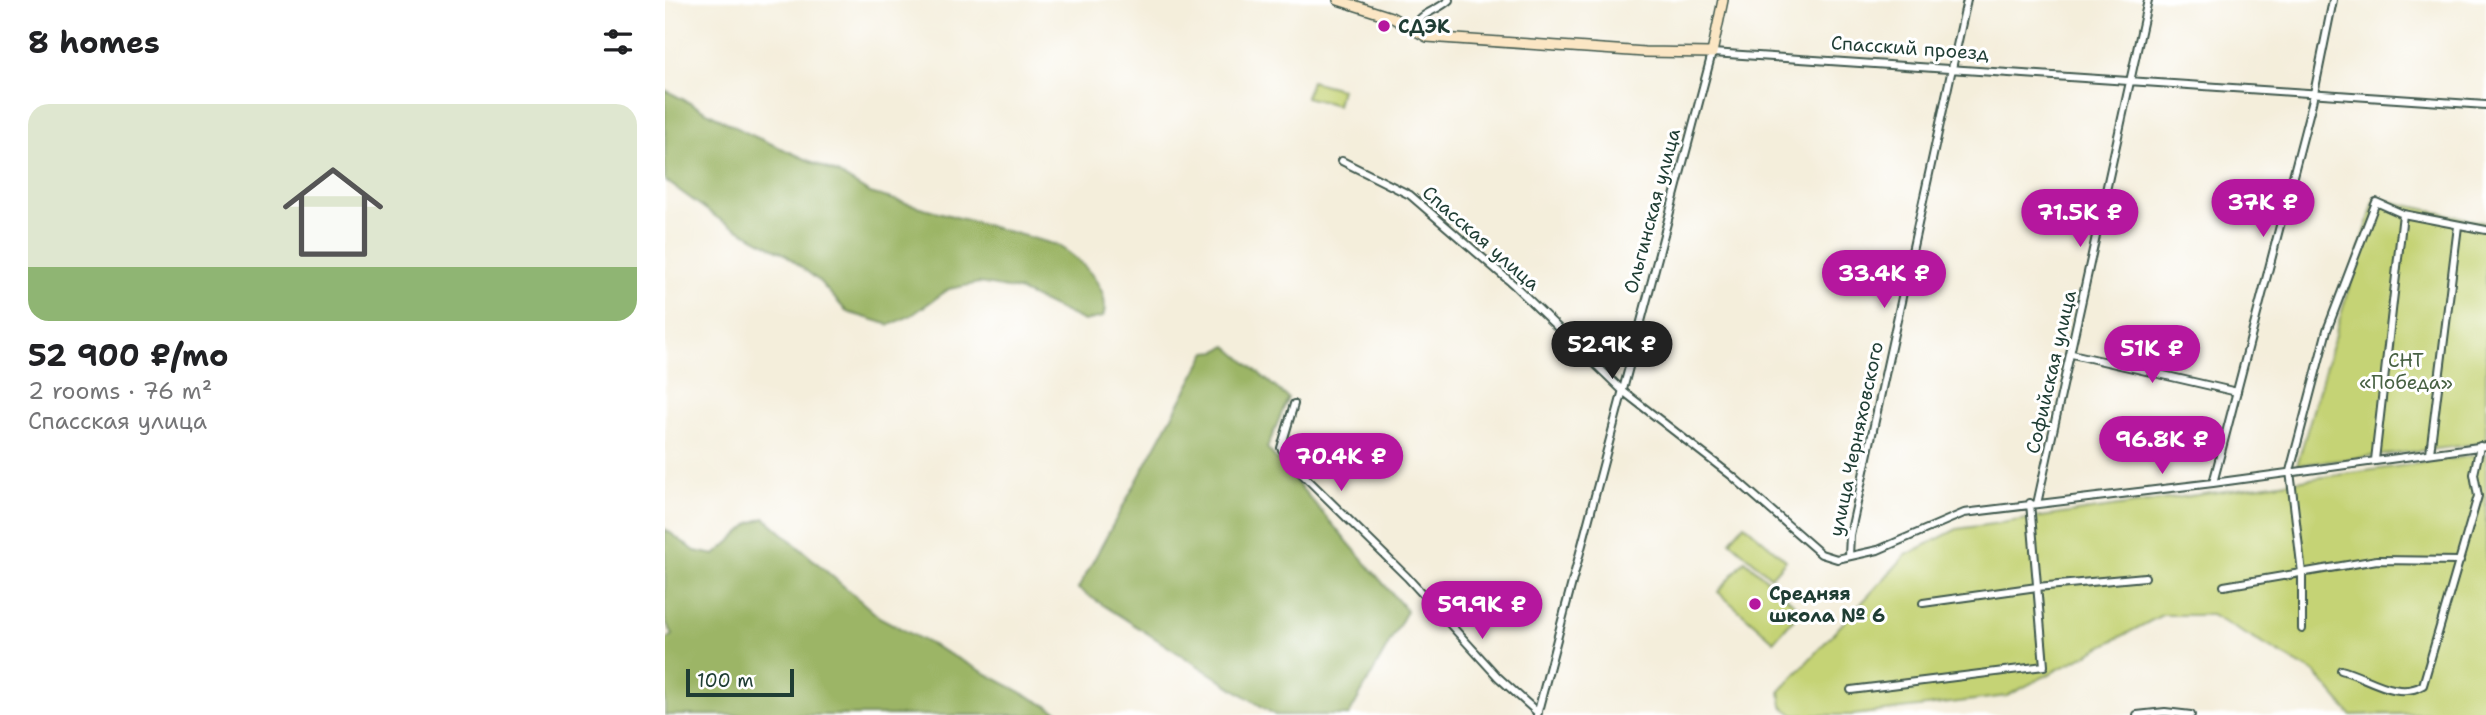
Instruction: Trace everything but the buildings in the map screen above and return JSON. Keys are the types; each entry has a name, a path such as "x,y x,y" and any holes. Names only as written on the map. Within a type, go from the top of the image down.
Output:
{"street":[{"name":"Спасский проезд","path":"1338,0 1391,17 1427,37 1645,52 1711,52 2486,105"},
{"path":"1413,29 1422,15 1440,8 1449,0"},
{"name":"Ольгинская улица","path":"1538,714 1624,391 1723,0"},
{"name":"улица Черняховского","path":"1849,556 1850,536 1967,0"},
{"name":"Софийская улица","path":"1851,690 2045,666 2033,504 2072,354 2148,0"},
{"path":"2214,483 2314,93 2333,0"},
{"name":"Спасская улица","path":"1342,160 1410,195 1514,285 1624,391 1731,476 1821,554 1837,559 1849,556"},
{"path":"2302,629 2302,573 2290,471 2327,330 2376,202 2403,214 2486,230"},
{"path":"2375,460 2403,214"},
{"path":"2430,453 2448,328 2458,226"},
{"path":"2072,354 2237,392"},
{"path":"1294,404 1281,448 1292,464 1407,577 1498,677 1538,714"},
{"path":"1849,556 1878,550 1964,513 2214,483 2483,446 2474,474 2478,496 2423,685 2406,691 2368,682 2341,670"},
{"path":"2224,586 2377,560 2460,561"},
{"path":"1923,603 2038,587 2145,577"},
{"path":"2137,715 2165,712 2191,715"}],"green space":[{"path":"1311,81 1341,89 1337,105 1306,97"},
{"path":"665,90 749,134 837,173 870,193 1057,245 1084,266 1099,285 1105,306 1103,317 1084,321 1018,290 979,283 949,289 912,315 890,325 847,312 819,281 785,254 719,219 665,180"},
{"name":"СНТ «Победа»","path":"2375,198 2486,223 2486,443 2297,465"},
{"path":"1227,346 1288,398 1267,448 1407,611 1349,715 1275,715 1078,589 1207,352"},
{"path":"2486,454 2486,712 2351,715 2315,673 2211,615 2162,615 2007,696 1853,715 1794,715 1782,706 1780,691 1906,555 1957,529"},
{"path":"765,518 879,617 1064,715 665,715 665,640 673,635 665,621 665,529 695,551 715,555 751,523"},
{"path":"1744,524 1786,560 1771,577 1730,541"},
{"path":"1745,560 1801,610 1774,641 1718,592"}],"place":[{"name":"СДЭК","path":"1384,26"},
{"name":"Средняя школа № 6","path":"1755,604"}]}
